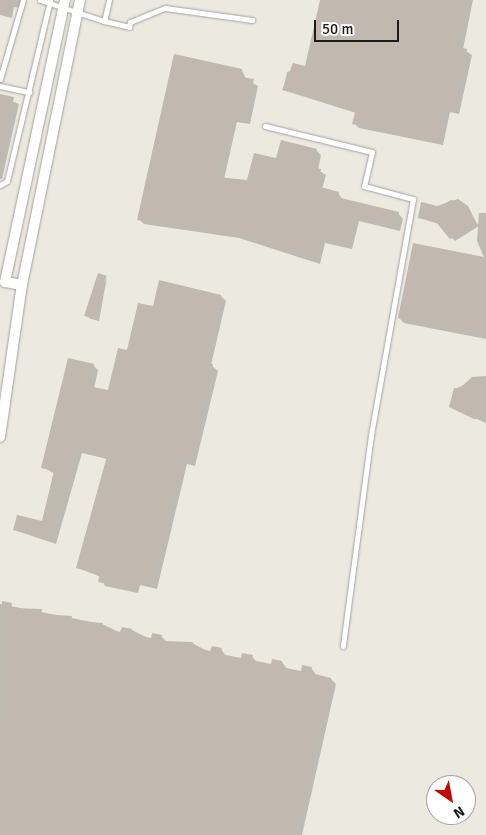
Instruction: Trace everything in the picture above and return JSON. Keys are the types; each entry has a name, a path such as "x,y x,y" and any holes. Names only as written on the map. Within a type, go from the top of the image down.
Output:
{"street":[{"path":"0,437 22,285 80,0"},
{"path":"22,285 5,282 64,4"}],"lane":[{"path":"0,79 23,0"},
{"path":"40,0 64,4 77,14 129,27 130,22 139,18 178,8 252,20"},
{"path":"104,21 109,0"},
{"path":"0,186 7,181 50,2"},
{"path":"0,86 29,92"},
{"path":"265,126 372,152 364,186 413,199 371,435 343,646"}],"building":[{"path":"0,0 12,0 8,15 0,13"},
{"path":"320,0 467,0 458,47 467,49 454,110 445,108 438,141 352,124 356,109 282,90 293,63 305,66"},
{"path":"174,54 242,69 241,77 254,79 245,120 232,118 218,177 247,180 254,153 276,158 281,140 317,149 312,167 321,169 317,186 339,192 337,197 399,212 395,226 354,216 347,245 320,238 315,259 233,234 137,220"},
{"path":"0,94 14,97 4,143 0,143"},
{"path":"458,199 468,206 476,222 463,234 450,239 435,221 418,218 421,202 437,206"},
{"path":"479,213 486,213 486,336 398,318 413,243 484,257 477,241"},
{"path":"98,273 107,276 93,319 84,316"},
{"path":"159,280 221,295 205,362 213,364 190,462 182,460 152,584 135,580 133,589 98,582 100,574 76,568 107,456 77,449 51,539 13,530 17,515 42,521 54,471 41,468 68,358 94,364 88,386 108,390 118,348 127,350 138,303 153,306"},
{"path":"486,376 486,419 474,419 449,407 454,388 459,389 472,377"},
{"path":"2,601 12,603 11,608 42,609 41,614 72,616 71,621 103,623 102,628 120,632 122,627 132,629 131,634 151,638 152,633 162,635 161,641 193,642 191,647 210,651 212,646 222,648 221,654 241,658 242,653 253,655 251,660 271,664 272,659 282,661 281,667 301,671 302,665 312,667 311,673 331,678 296,835 0,835"}]}
